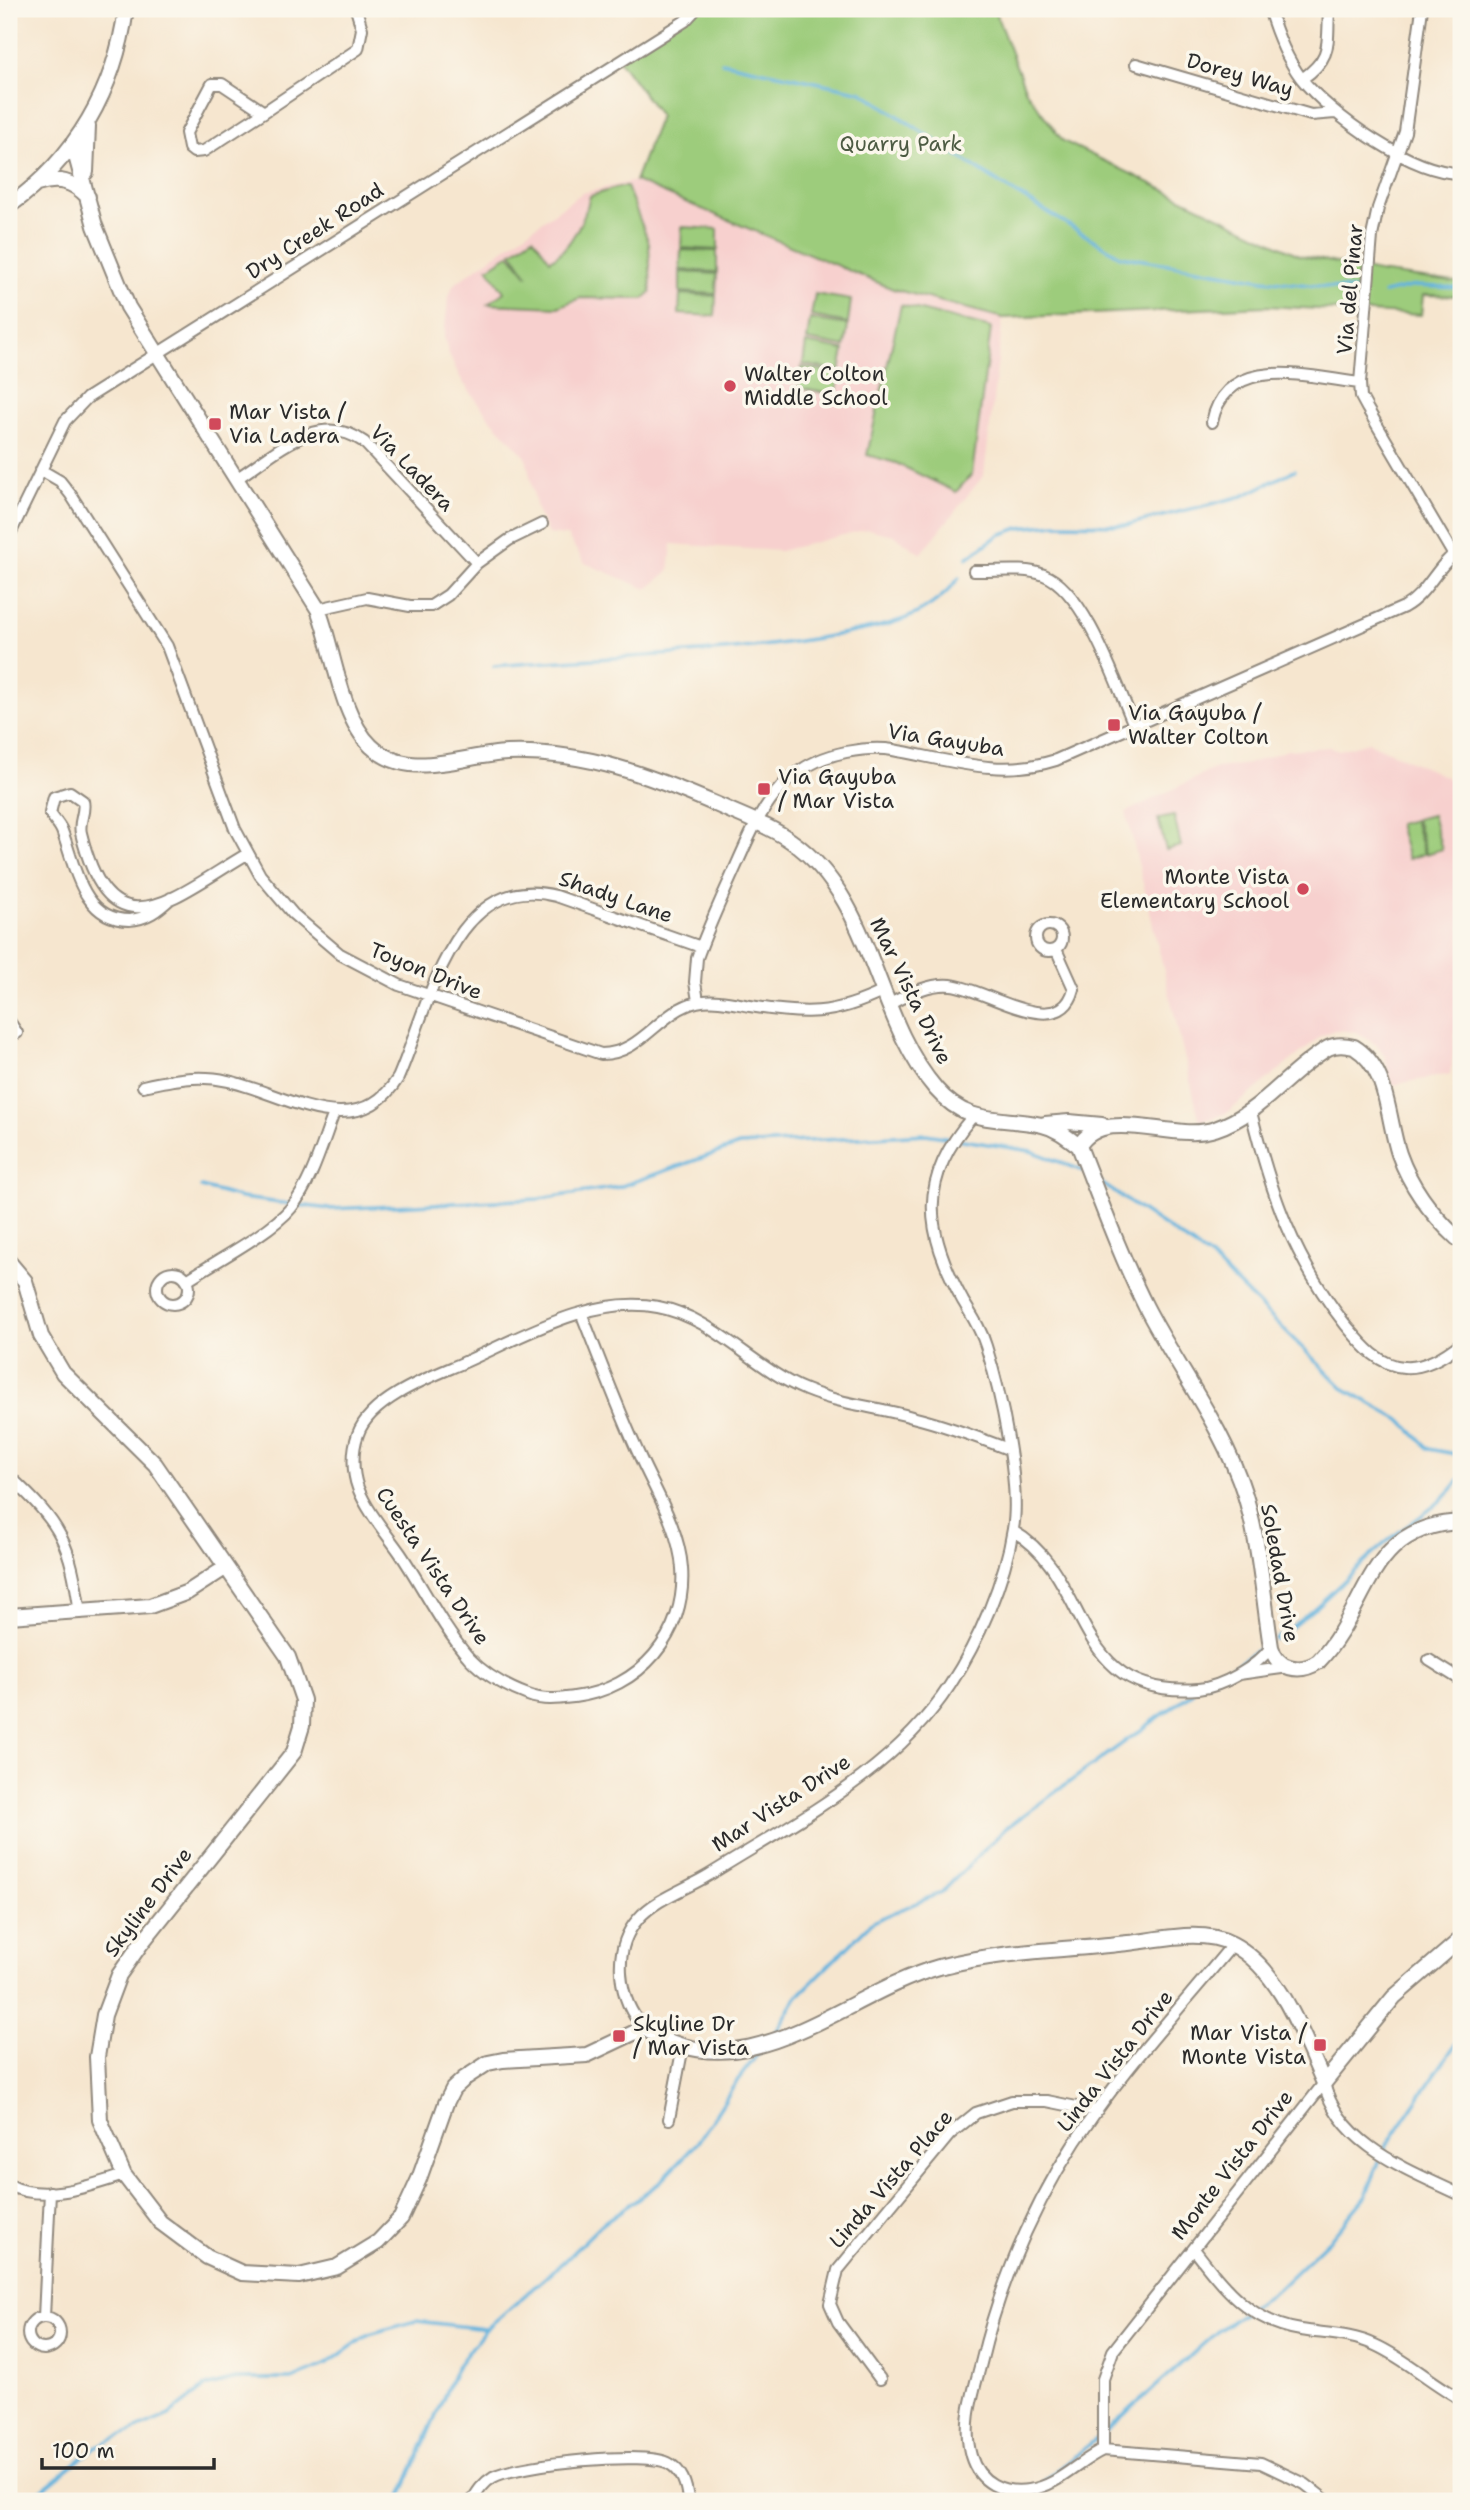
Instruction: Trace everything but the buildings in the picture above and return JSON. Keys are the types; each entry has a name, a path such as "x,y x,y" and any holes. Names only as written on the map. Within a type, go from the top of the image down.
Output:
{"street":[{"path":"9,206 36,184 89,125 117,55 126,9"},
{"path":"264,113 222,84 212,84 186,133 189,148 194,152 204,151 264,113 358,49 362,29 356,9"},
{"name":"Dry Creek Road","path":"9,536 65,421 78,405 685,21 696,9"},
{"path":"1269,9 1283,46 1302,79 1335,113 1433,170 1461,173"},
{"path":"1302,79 1320,66 1324,58 1329,9"},
{"name":"Via del Pinar","path":"1422,9 1405,132 1378,208 1372,236 1360,383 1361,397 1367,408 1457,552"},
{"name":"Dorey Way","path":"1136,64 1311,114 1335,113"},
{"path":"88,198 86,163 89,125"},
{"name":"Mar Vista Drive","path":"73,145 117,283 156,355 318,609 330,641 351,718 371,746 384,755 412,765 507,753 582,758 629,769 756,822 793,842 829,876 850,913 926,1076 949,1101 973,1116 954,1138 942,1161 932,1190 931,1213 942,1256 963,1301 979,1325 987,1347 1008,1449 1015,1500 1013,1531 985,1620 964,1664 932,1711 912,1733 855,1783 693,1885 654,1905 636,1922 624,1947 621,1980 633,2015 644,2028"},
{"path":"36,184 62,180 80,189 88,198"},
{"path":"1212,422 1215,406 1223,393 1242,380 1264,373 1360,383"},
{"name":"Via Ladera","path":"236,478 306,434 327,428 347,432 364,442 477,564"},
{"name":"Toyon Drive","path":"41,470 60,481 71,495 167,646 194,725 247,854 274,892 331,948 356,964 430,996 601,1054 628,1048 665,1018 698,1002"},
{"path":"318,609 367,598 410,606 431,606 448,595 477,564 509,540 542,524"},
{"name":"Via Gayuba","path":"698,1002 695,973 701,947 756,822 786,779 811,763 836,754 883,748 971,766 1018,769 1056,760 1404,607 1424,593 1457,552"},
{"path":"974,571 1039,573 1064,586 1084,615 1134,725"},
{"path":"171,898 136,908 113,901 98,880 81,835 83,802 70,792 54,797 50,813 61,830 83,889 95,906 112,917 134,920 155,913 171,898 247,854"},
{"name":"Shady Lane","path":"142,1086 187,1078 214,1079 267,1093 314,1111 334,1113 360,1108 391,1089 445,956 461,933 495,902 516,893 542,892 556,896 701,947"},
{"path":"698,1002 814,1014 928,987 951,985 1038,1013 1056,1013 1068,1004 1074,989 1056,949"},
{"path":"9,1021 17,1033"},
{"path":"973,1116 1043,1125 1069,1122 1202,1132 1221,1127 1251,1112 1328,1048 1354,1047 1372,1061 1379,1076 1400,1155 1418,1195 1428,1209 1460,1239"},
{"path":"1251,1112 1270,1186 1294,1248 1310,1275 1362,1345 1384,1361 1405,1367 1433,1361 1461,1343"},
{"path":"187,1280 274,1222 292,1206 303,1189 334,1113"},
{"path":"1043,1125 1060,1132 1079,1146 1090,1131 1106,1125"},
{"name":"Soledad Drive","path":"1079,1146 1105,1218 1147,1308 1219,1438 1244,1494 1260,1557 1271,1647 1276,1660 1289,1667 1311,1667 1324,1656 1383,1560 1403,1538 1430,1526 1461,1522"},
{"name":"Skyline Drive","path":"9,1262 25,1281 41,1336 63,1373 155,1464 288,1657 303,1700 302,1726 293,1752 284,1767 201,1866 119,1975 104,2015 97,2056 96,2088 100,2120 124,2175 160,2222 207,2257 242,2273 262,2276 320,2273 367,2249 401,2218 419,2179 453,2089 475,2071 503,2060 587,2055 644,2028"},
{"name":"Cuesta Vista Drive","path":"582,1315 627,1426 669,1518 679,1549 682,1584 675,1619 667,1637 629,1678 611,1690 587,1696 543,1699 524,1694 490,1675 469,1657 359,1490 354,1468 355,1445 367,1418 396,1397 440,1373 582,1315 628,1305 668,1309 705,1326 762,1366 806,1390 912,1416 1008,1449"},
{"path":"9,1476 43,1509 64,1538 73,1563 80,1613"},
{"path":"1013,1531 1034,1542 1045,1557 1091,1640 1123,1673 1156,1689 1175,1691 1210,1688 1264,1657 1271,1647"},
{"path":"9,1616 130,1609 167,1601 188,1592 225,1568"},
{"path":"1429,1660 1461,1680"},
{"path":"1237,1674 1289,1667"},
{"path":"644,2028 659,2038 683,2046 723,2050 767,2045 894,1984 962,1962 1191,1936 1211,1937 1233,1944 1256,1963 1287,2005 1334,2109 1375,2152 1461,2195"},
{"name":"Monte Vista Drive","path":"1104,2451 1103,2379 1107,2364 1121,2338 1394,1997 1461,1939"},
{"name":"Linda Vista Drive","path":"1104,2451 1087,2458 1071,2473 1043,2487 1027,2490 999,2488 978,2472 972,2460 966,2430 991,2320 1002,2288 1040,2205 1096,2111 1233,1944"},
{"path":"669,2119 683,2046"},
{"name":"Linda Vista Place","path":"880,2379 838,2322 830,2304 838,2270 950,2134 976,2113 1012,2101 1047,2101 1096,2111"},
{"path":"9,2185 27,2191 50,2192 87,2187 124,2175"},
{"path":"44,2317 50,2192"},
{"path":"1194,2249 1223,2286 1261,2319 1277,2325 1374,2345 1461,2399"},
{"path":"1104,2451 1261,2463 1305,2484 1326,2501"},
{"path":"472,2501 483,2485 518,2467 640,2459 669,2463 683,2478 688,2501"}],"shaded area":[{"name":"Walter Colton Middle School","path":"635,181 893,289 1003,318 984,475 921,554 894,535 867,529 780,551 672,544 669,571 647,589 585,563 567,536 548,534 537,510 526,457 489,417 462,381 449,355 444,337 448,300 453,285 582,193"},
{"name":"Monte Vista Elementary School","path":"1369,742 1461,784 1461,975 1451,1074 1392,1085 1385,1057 1378,1046 1357,1032 1335,1030 1321,1036 1227,1113 1200,1122 1126,812 1216,768 1248,764 1287,750 1330,747 1339,750"}],"green space":[{"name":"Quarry Park","path":"696,9 994,9 1026,91 1063,141 1299,255 1378,272 1461,283 1461,296 1423,295 1421,315 1267,306 1003,318 893,289 635,181 660,116 619,60"},
{"path":"627,187 649,243 651,292 643,299 580,298 558,307 488,304 504,292 488,268 510,254 528,276 512,252 533,237 550,260 564,249 576,232 590,196"},
{"path":"682,227 718,229 718,250 681,248"},
{"path":"681,250 717,251 717,272 680,270"},
{"path":"680,272 717,274 716,294 680,292"},
{"path":"680,294 716,296 715,316 679,314"},
{"path":"815,294 851,300 848,323 811,316"},
{"path":"901,305 991,328 972,474 956,492 896,463 867,455"},
{"path":"810,319 848,325 845,347 807,340"},
{"path":"806,343 844,350 840,371 803,364"},
{"path":"802,367 840,373 836,395 798,388"},
{"path":"1432,815 1442,849 1426,854 1416,819"},
{"path":"1174,816 1181,846 1166,850 1158,819"},
{"path":"1414,820 1424,854 1408,859 1398,824"}],"waterway":[{"path":"722,62 862,92 999,183 1120,256 1263,280 1355,290"},
{"path":"1384,293 1415,286 1461,288"},
{"path":"967,558 999,535 1019,528 1056,524 1126,525 1243,496 1295,470"},
{"path":"494,666 732,649 864,630 904,619 922,610 931,605 959,578"},
{"path":"201,1187 241,1198 330,1209 539,1199 619,1187 739,1145 926,1134 1031,1151 1083,1171"},
{"path":"1098,1181 1210,1257 1343,1388 1402,1421 1429,1449 1461,1455"},
{"path":"1275,1639 1305,1616 1389,1540 1437,1504 1461,1477"},
{"path":"1207,1683 1265,1645"},
{"path":"775,2034 797,1997 872,1922 942,1892 1006,1828 1192,1693"},
{"path":"1106,2431 1218,2331 1279,2288 1332,2237 1366,2196 1383,2151 1461,2036"},
{"path":"399,2501 456,2368 486,2329 561,2264 603,2223 658,2184 698,2142 737,2081 761,2050"},
{"path":"21,2501 38,2493 97,2446 169,2415 205,2387 235,2379 292,2379 327,2364 369,2334 416,2321 486,2329"},
{"path":"1043,2482 1100,2436"},
{"path":"1020,2501 1029,2493"}],"place":[{"name":"Walter Colton Middle School","path":"730,386"},
{"name":"Mar Vista / Via Ladera","path":"215,424"},
{"name":"Via Gayuba / Walter Colton","path":"1114,725"},
{"name":"Via Gayuba / Mar Vista","path":"764,789"},
{"name":"Monte Vista Elementary School","path":"1303,889"},
{"name":"Skyline Dr / Mar Vista","path":"619,2036"},
{"name":"Mar Vista / Monte Vista","path":"1320,2045"}]}
